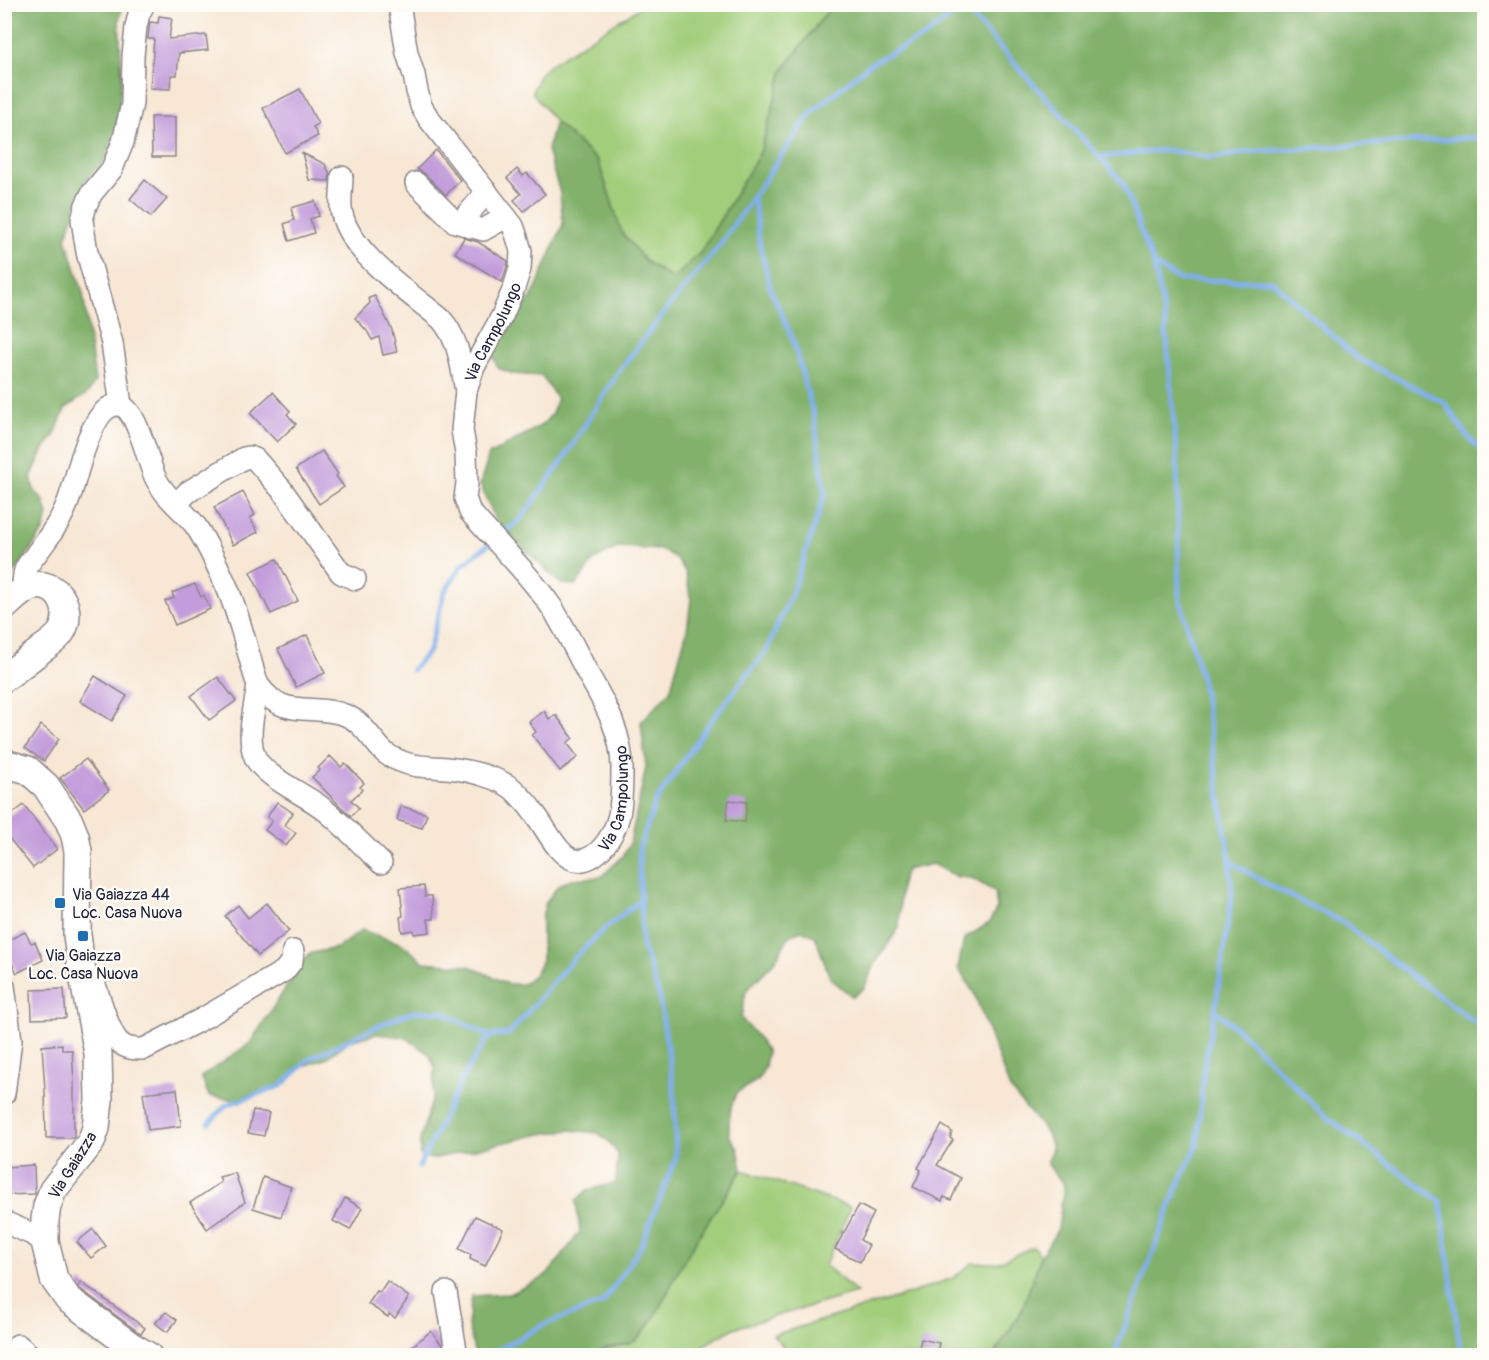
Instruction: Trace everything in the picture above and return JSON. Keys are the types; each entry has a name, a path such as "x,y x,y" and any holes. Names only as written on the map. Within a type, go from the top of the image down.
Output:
{"main road":[{"path":"4,678 59,635 66,620 65,604 57,592 51,588 33,586 14,599"},
{"name":"Via Gaiazza","path":"4,763 28,770 46,786 72,828 78,851 77,935 98,1053 99,1100 96,1128 91,1142 53,1190 47,1206 45,1242 54,1279 68,1299 148,1356"}],"street":[{"path":"121,405 112,343 87,252 82,220 92,193 112,169 123,142 132,104 136,27 144,4"},
{"name":"Via Campolungo","path":"258,685 279,705 290,708 327,710 348,716 361,725 384,753 401,762 416,766 449,768 496,779 513,789 536,814 555,844 572,860 581,861 600,850 610,837 619,816 622,760 614,725 604,703 554,611 533,583 470,512 465,498 466,453 462,430 466,391 474,367 502,316 520,269 521,250 513,226 421,106 407,53 399,4"},
{"path":"342,177 341,214 352,237 376,266 449,328 457,344 466,391"},
{"path":"416,183 455,222 483,230 506,217"},
{"path":"470,227 467,215 487,192"},
{"path":"14,599 26,566 34,558 65,511 93,427 105,411 121,405 126,408 134,420 157,482 197,529 226,585 242,628 258,685 251,735 256,759 262,768 321,807 381,863"},
{"path":"176,504 188,492 244,458 255,459 282,490 341,573 355,579"},
{"name":"Via Gaiazza","path":"81,966 88,971 94,983 114,1035 121,1044 133,1049 144,1049 202,1019 284,971 292,961 294,951"},
{"path":"4,986 10,1040 4,1094"},
{"path":"4,1222 45,1242"},
{"path":"446,1292 457,1356"}],"green space":[{"path":"5,5 123,5 119,20 122,76 116,135 104,161 85,180 66,238 83,293 95,381 88,393 65,409 54,436 45,447 31,477 34,490 44,501 48,515 44,530 5,585"},
{"path":"642,5 832,5 783,70 760,153 701,252 673,279 646,262 622,233 598,161 555,122 532,92 540,74 552,63"},
{"path":"832,5 1484,5 1484,1355 994,1355 1022,1310 1041,1256 1058,1229 1064,1185 1047,1163 1052,1148 1047,1133 1010,1089 974,993 958,968 964,939 989,923 997,908 995,892 972,878 958,877 932,864 906,870 901,884 899,928 876,962 864,988 853,997 830,978 815,936 801,930 789,936 775,961 746,991 741,1018 767,1052 765,1067 758,1080 736,1093 731,1108 729,1135 738,1148 742,1170 680,1268 649,1325 635,1341 626,1345 604,1349 593,1355 475,1355 468,1325 472,1296 509,1294 541,1279 552,1269 580,1232 576,1201 587,1190 616,1183 618,1154 598,1133 570,1130 541,1134 432,1159 420,1155 420,1140 433,1096 435,1067 429,1054 405,1037 376,1034 349,1041 325,1059 300,1067 279,1086 237,1100 209,1096 201,1077 250,1043 308,954 337,948 362,930 402,944 424,962 469,966 508,984 523,984 535,974 542,960 542,917 546,902 558,886 571,879 601,877 623,856 630,843 646,767 641,722 670,691 687,630 691,599 685,571 676,558 662,550 619,547 594,560 576,585 561,584 498,524 480,485 489,455 542,425 552,414 557,399 542,376 513,374 498,368 492,354 534,293 563,224 560,193 547,150 555,122 598,161 622,233 646,262 673,279 701,252 760,153 783,70"},
{"path":"742,1170 851,1207 825,1265 857,1293 734,1328 704,1345 692,1355 593,1356 598,1352 631,1343 642,1334 656,1314 692,1248"},
{"path":"1033,1247 1041,1256 1022,1310 994,1355 791,1355 773,1335 909,1294 953,1278 972,1263 997,1263"}],"building":[{"path":"159,16 172,18 169,39 206,35 208,50 179,53 177,75 171,75 170,89 150,88 154,39 148,39 149,29 150,22 158,23"},
{"path":"300,89 318,124 313,127 318,136 285,153 263,108"},
{"path":"151,117 175,117 175,157 152,157"},
{"path":"436,150 460,180 446,195 417,169"},
{"path":"302,153 325,164 330,174 329,181 309,180"},
{"path":"517,169 523,176 527,173 545,194 524,211 514,200 521,194 507,178"},
{"path":"145,180 167,199 151,217 130,199"},
{"path":"315,201 319,216 310,219 314,233 289,241 284,224 294,220 291,208"},
{"path":"464,238 478,242 508,261 502,282 455,253"},
{"path":"375,296 392,330 397,352 383,355 379,337 372,340 355,318 370,303 369,298"},
{"path":"273,392 290,411 287,414 296,424 277,442 250,413"},
{"path":"322,451 344,487 319,504 296,469"},
{"path":"243,492 255,515 250,518 258,532 233,545 214,507"},
{"path":"277,559 298,601 271,614 250,572"},
{"path":"195,584 201,597 204,595 210,609 175,625 165,601 174,598 172,593"},
{"path":"307,635 325,673 296,687 278,649"},
{"path":"95,676 127,696 112,721 80,701"},
{"path":"218,677 236,701 209,720 191,696"},
{"path":"544,711 549,719 556,715 573,738 567,743 578,757 560,771 532,735 536,732 529,722"},
{"path":"41,725 59,739 44,761 25,748"},
{"path":"330,756 341,767 345,763 364,783 360,787 362,790 351,800 359,808 351,816 312,777"},
{"path":"86,759 109,790 84,809 60,778"},
{"path":"729,800 747,802 745,822 726,820"},
{"path":"277,802 293,813 285,825 296,833 286,846 265,830 272,821 267,817"},
{"path":"24,805 57,849 33,868 4,832 4,820"},
{"path":"401,806 427,814 422,828 397,820"},
{"path":"424,886 425,896 432,896 434,919 428,919 430,932 414,934 413,930 402,932 400,888"},
{"path":"267,903 289,931 258,956 225,916 238,905 248,918"},
{"path":"25,932 31,943 35,942 43,960 17,973 4,948 4,942"},
{"path":"64,989 66,1018 32,1019 31,990"},
{"path":"62,1044 62,1050 72,1050 74,1138 46,1138 42,1046"},
{"path":"177,1089 181,1126 148,1130 143,1093"},
{"path":"253,1110 269,1113 264,1136 248,1133"},
{"path":"942,1125 952,1132 950,1138 953,1140 937,1165 961,1178 951,1200 944,1197 942,1201 913,1187 921,1170 918,1168"},
{"path":"34,1165 35,1194 4,1195 4,1167"},
{"path":"235,1173 245,1202 207,1229 190,1203 221,1182 219,1177"},
{"path":"263,1177 291,1187 281,1217 253,1208"},
{"path":"345,1198 362,1208 350,1230 333,1221"},
{"path":"859,1205 874,1213 860,1240 869,1245 860,1262 835,1249"},
{"path":"475,1216 503,1229 485,1266 470,1259 471,1255 459,1249"},
{"path":"93,1229 106,1246 91,1258 77,1242"},
{"path":"387,1281 409,1297 395,1318 389,1314 388,1317 368,1304"},
{"path":"81,1282 145,1328 141,1334 79,1288"},
{"path":"166,1312 177,1320 167,1332 155,1323"},
{"path":"431,1331 442,1345 444,1356 400,1356"},
{"path":"921,1339 939,1343 936,1356 918,1353"}],"waterway":[{"path":"961,4 1123,183 1154,265 1165,318 1177,459 1179,596 1202,681 1230,861 1232,895 1204,1067 1197,1146 1177,1188 1114,1356"},
{"path":"500,536 521,519 565,457 619,371 719,246 810,114 871,63 925,36 963,8"},
{"path":"1100,157 1166,150 1213,158 1248,152 1484,137"},
{"path":"487,1356 543,1325 603,1303 641,1246 676,1158 674,1089 659,995 642,945 639,849 656,801 707,726 766,651 792,593 825,494 814,417 793,340 771,290 760,246 753,195"},
{"path":"1154,265 1180,280 1272,281 1357,358 1445,403 1467,436 1484,454"},
{"path":"412,670 429,651 444,593 462,565 492,542"},
{"path":"1230,861 1267,884 1344,923 1484,1029"},
{"path":"209,1123 226,1105 281,1086 309,1059 398,1017 417,1011 442,1012 489,1036 509,1034 574,958 602,931 641,900"},
{"path":"1215,1010 1244,1035 1325,1116 1441,1202 1461,1356"},
{"path":"419,1167 465,1074 489,1036"}],"place":[{"name":"Via Gaiazza 44 Loc. Casa Nuova","path":"60,903"},
{"name":"Via Gaiazza Loc. Casa Nuova","path":"83,936"}]}
